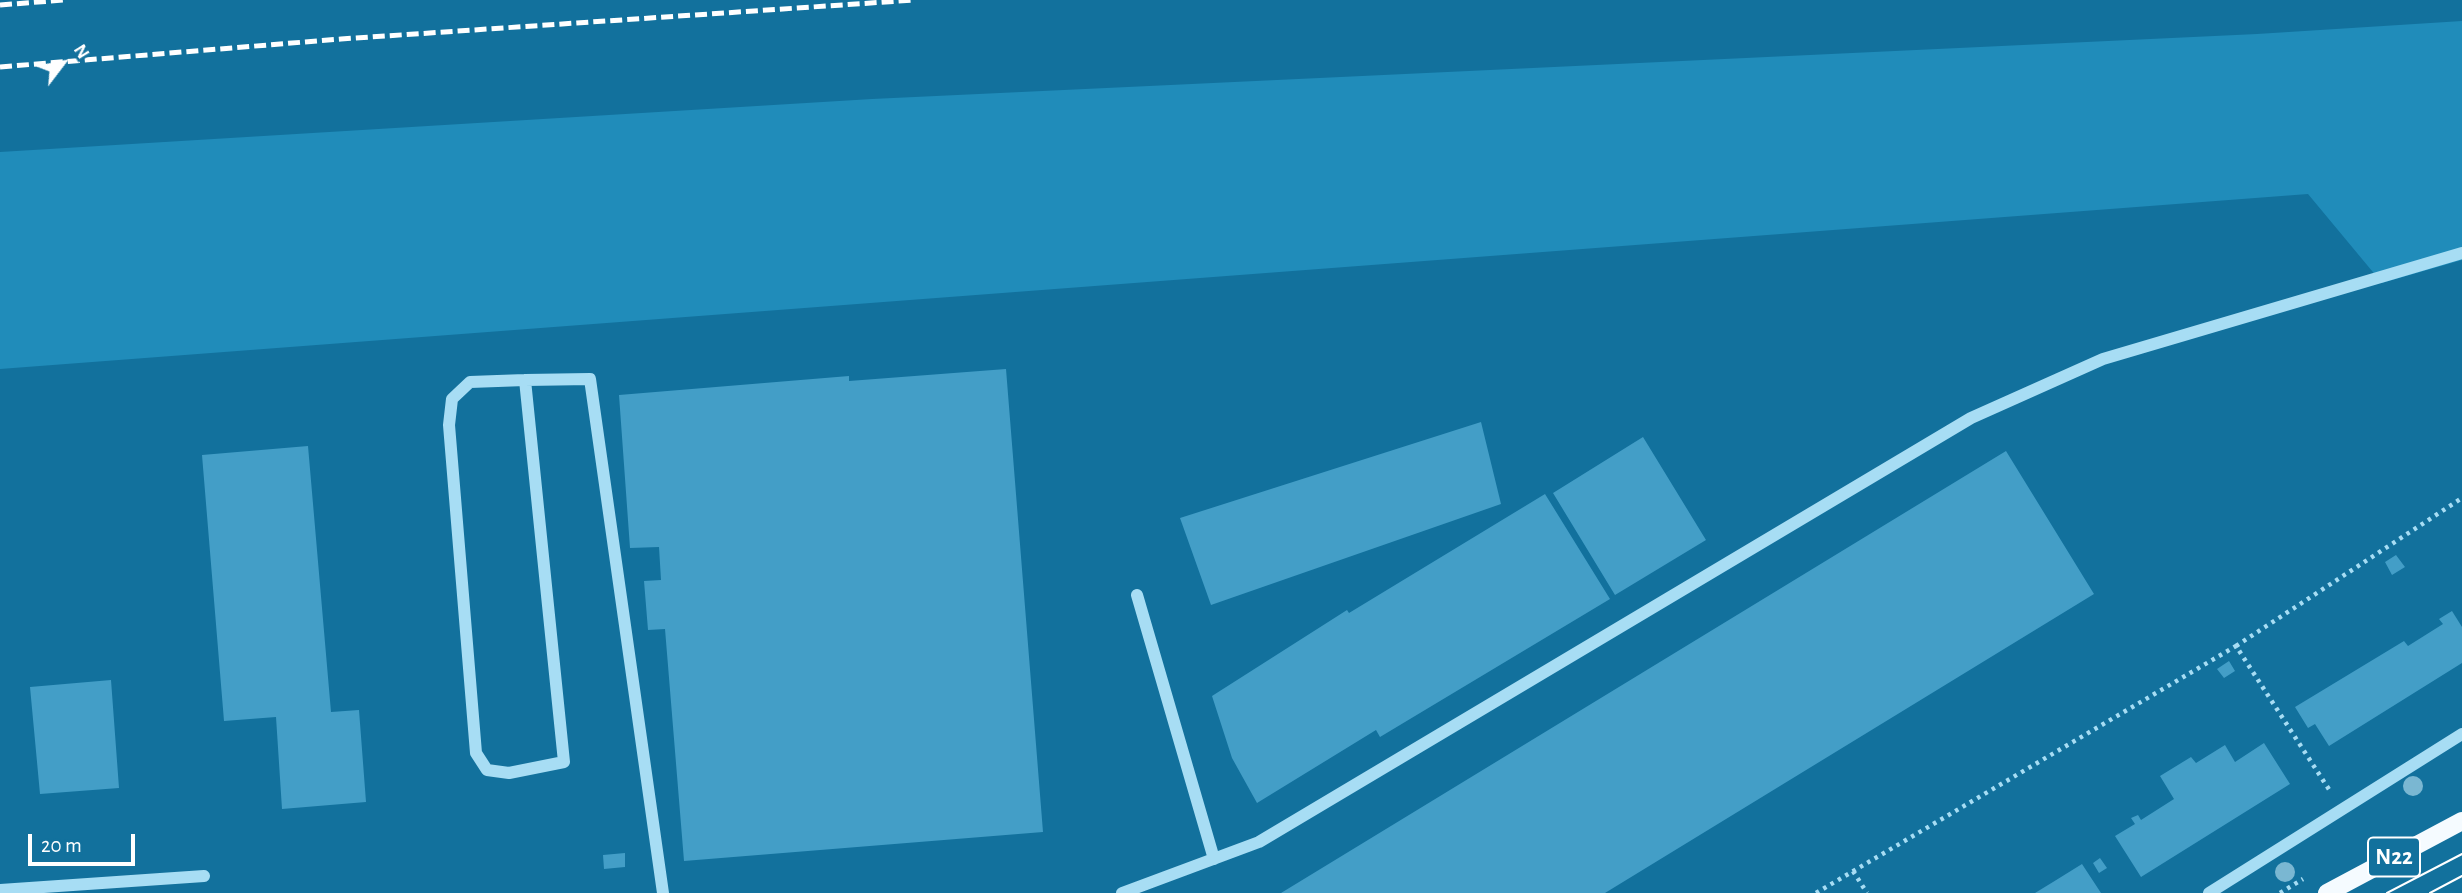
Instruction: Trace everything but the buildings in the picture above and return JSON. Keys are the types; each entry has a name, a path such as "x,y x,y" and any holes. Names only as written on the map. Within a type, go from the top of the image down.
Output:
{"main road":[{"name":"N22","path":"2327,893 2462,821"}],"street":[{"path":"1122,893 1259,842 1971,418 2103,359 2462,253"},
{"path":"525,380 564,762 509,773 487,770 476,753 449,425 452,399 470,382 525,380 590,379 663,893"},
{"path":"1137,595 1214,859"},
{"path":"2209,893 2462,734"},
{"path":"0,890 204,876"}],"path":[{"path":"1816,893 2236,646 2462,498"},
{"path":"2236,646 2342,809"},
{"path":"1853,871 1867,893"}],"shaded area":[{"path":"2462,21 2462,260 2382,283 2308,194 0,369 0,152 872,99 2257,34"}],"tram line":[{"path":"2387,893 2462,854"},
{"path":"2430,893 2462,876"}],"railway":[{"path":"0,5 64,0"},
{"path":"0,67 341,39 915,0"}]}
